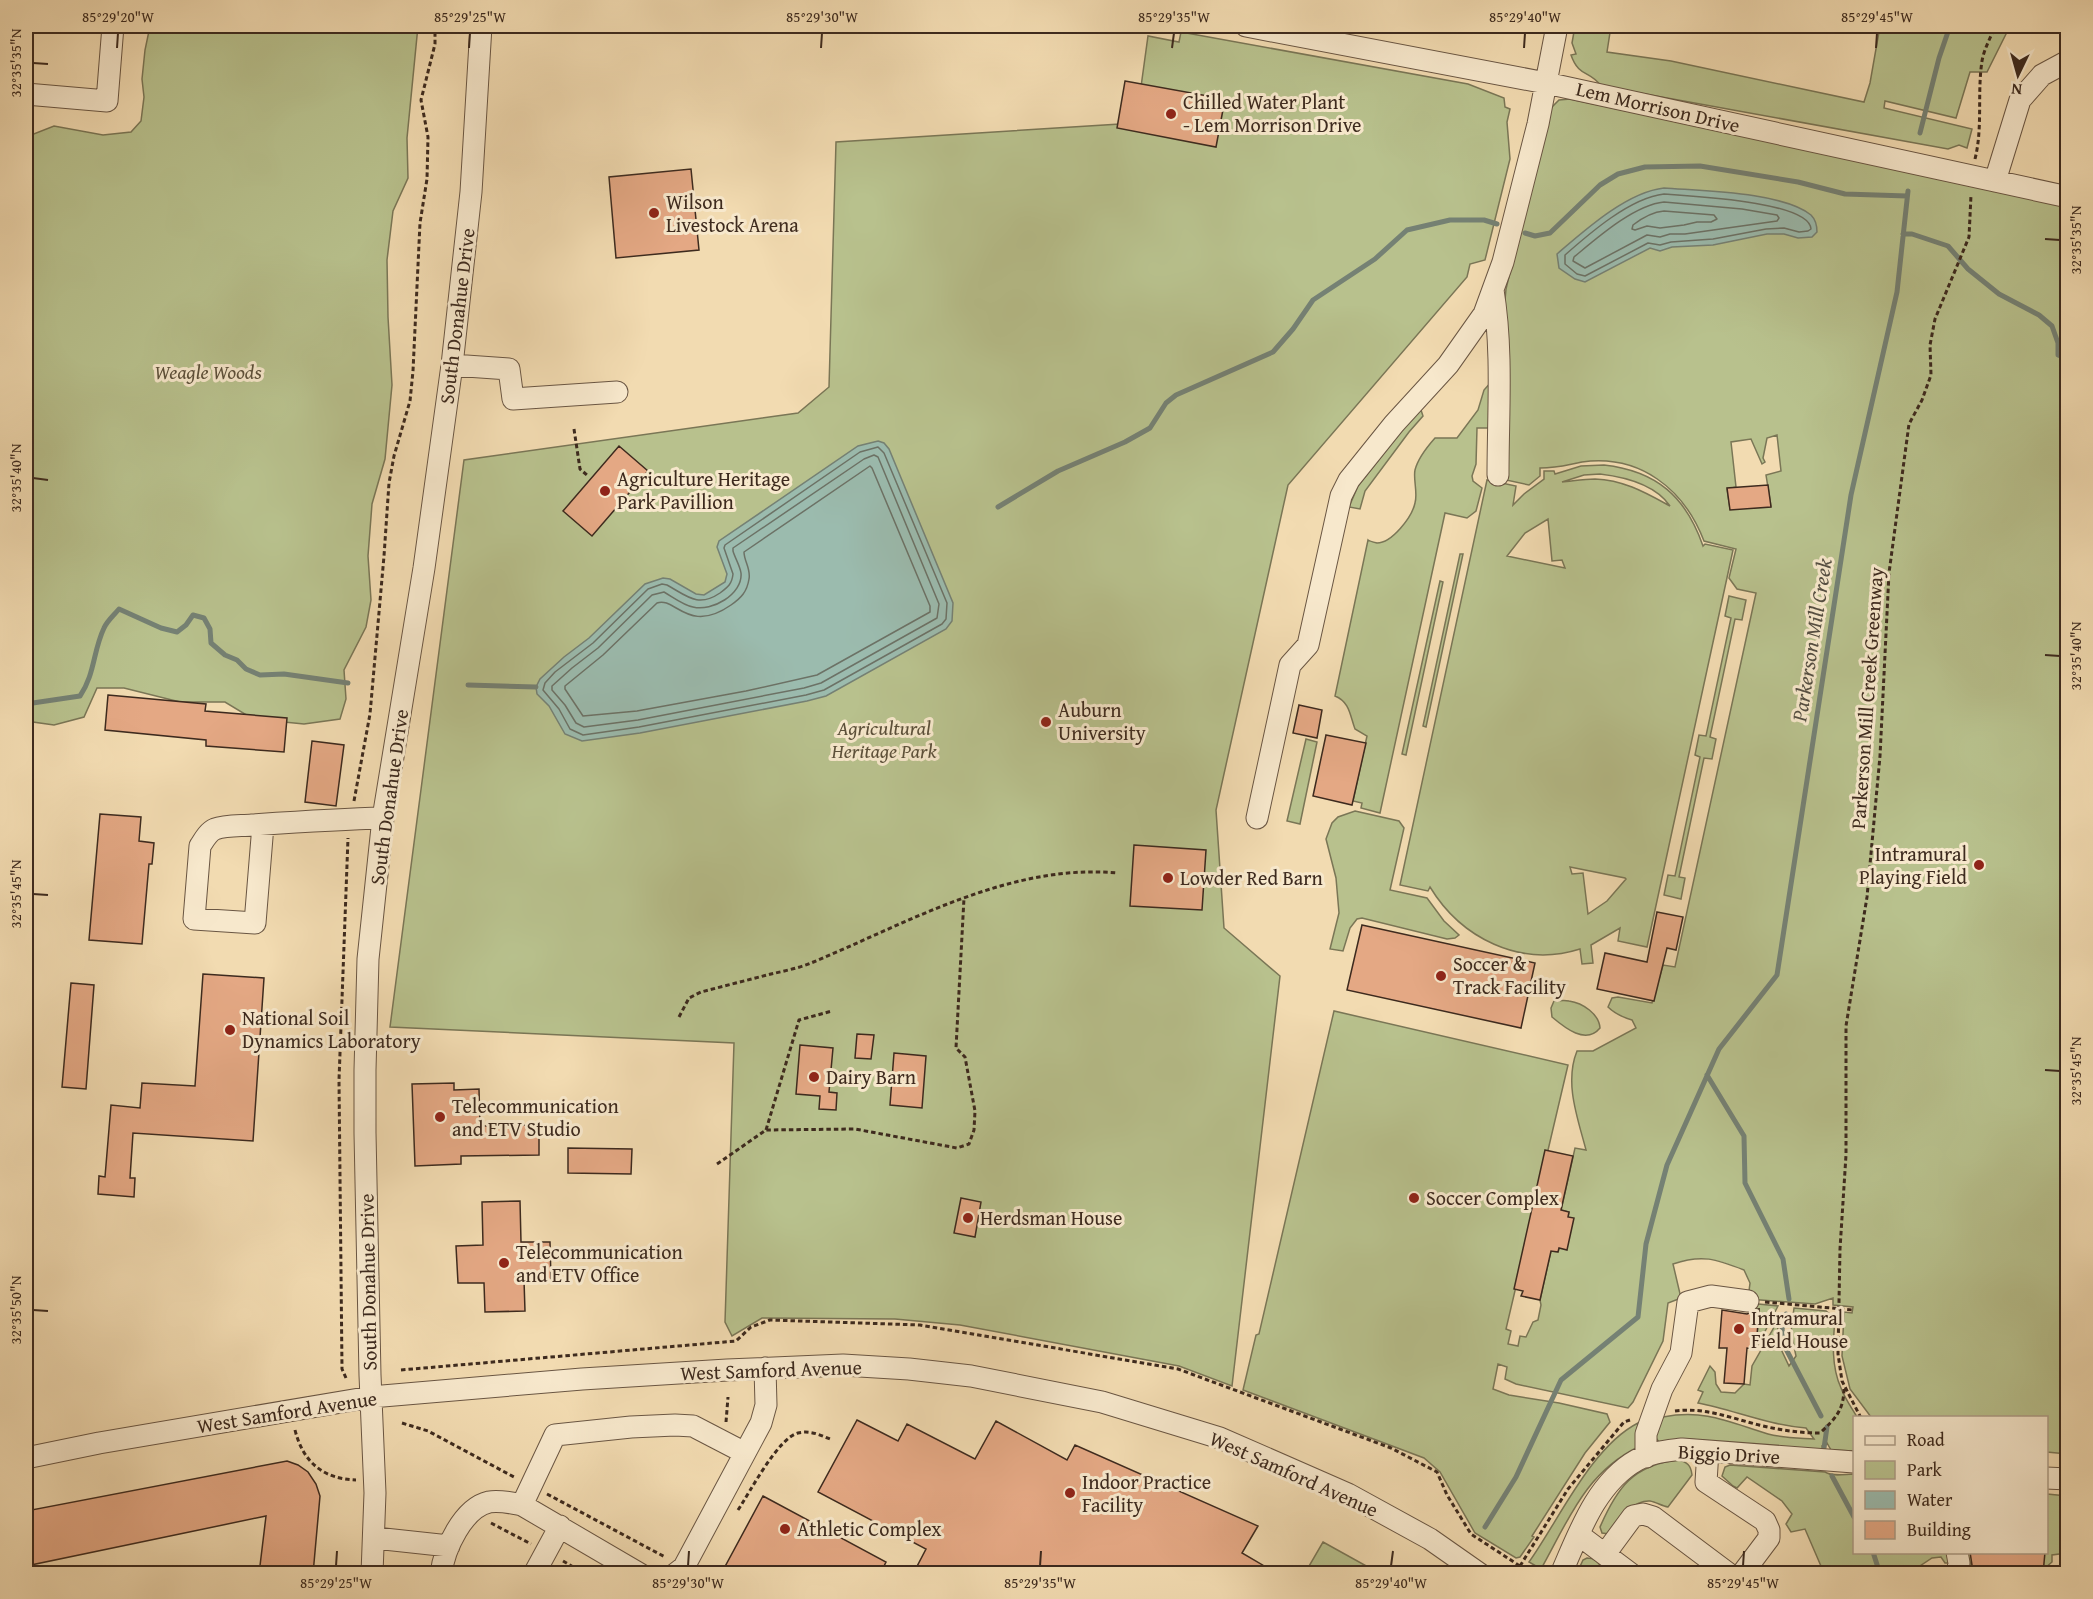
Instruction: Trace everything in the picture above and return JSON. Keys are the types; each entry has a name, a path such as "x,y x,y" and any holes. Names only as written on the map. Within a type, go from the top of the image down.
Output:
{"street":[{"path":"26,94 106,101 113,26"},
{"name":"South Donahue Drive","path":"372,1574 375,1493 367,1258 364,1070 368,959 383,818 424,568 453,365 471,192 481,26"},
{"name":"Lem Morrison Drive","path":"1246,26 1546,83 2067,197"},
{"path":"1257,818 1290,665 1308,645 1341,496 1349,480 1394,424 1448,365 1484,314 1503,262 1538,124 1557,26"},
{"path":"1995,182 2020,100 2042,75 2067,61"},
{"path":"1493,290 1498,320 1498,475"},
{"path":"453,365 509,369 513,399 616,392"},
{"path":"263,825 255,923 194,919 200,846 206,836 215,829 329,819 383,818"},
{"path":"1646,1457 1646,1434 1662,1389 1681,1353 1688,1302 1711,1296 1748,1301"},
{"name":"West Samford Avenue","path":"26,1458 99,1443 371,1397 582,1379 765,1368 843,1365 909,1369 971,1376 1102,1402 1220,1438 1348,1494 1430,1539 1480,1574"},
{"path":"675,1574 684,1567 761,1423 765,1405 765,1368"},
{"path":"522,1505 555,1435 675,1425 693,1426 745,1454"},
{"name":"Biggio Drive","path":"1561,1574 1587,1516 1613,1478 1638,1459 1658,1452 1682,1449 1853,1462"},
{"path":"1708,1451 1706,1482 1765,1521 1769,1530 1770,1538 1742,1574"},
{"path":"2048,1478 2067,1479"},
{"path":"441,1574 443,1560 449,1546 465,1519 478,1507 490,1502 508,1502 522,1505 640,1574"},
{"path":"1605,1554 1633,1516 1643,1514 1653,1516 1729,1574"},
{"path":"534,1574 560,1526"},
{"path":"1579,1535 1631,1574"},
{"path":"375,1538 449,1546"},
{"path":"1957,1554 1958,1574"}],"path":[{"path":"354,802 370,714 389,483 394,456 410,401 420,223 427,179 428,137 421,100 435,44 435,26"},
{"name":"Parkerson Mill Creek Greenway","path":"1860,1416 1842,1381 1838,1354 1840,1249 1846,1155 1846,1026 1868,885 1880,756 1889,573 1910,424 1930,375 1930,345 1935,319 1969,237 1971,177 1981,123 1980,91 1983,59 1995,26"},
{"path":"574,429 580,469 588,476"},
{"path":"346,1378 342,1370 339,1080 349,829"},
{"path":"679,1017 689,998 701,992 808,964 912,918 964,898 1030,879 1088,870 1118,873"},
{"path":"717,1164 766,1130 855,1129 957,1148 969,1144 974,1130 975,1111 965,1057 956,1048 964,898"},
{"path":"766,1130 799,1020 832,1011"},
{"path":"1780,1304 1853,1310"},
{"name":"Parkerson Mill Creek Greenway","path":"1667,1412 1689,1409 1722,1414 1758,1425 1799,1433 1820,1433 1835,1419 1844,1401 1844,1385"},
{"path":"721,1441 726,1427 729,1397"},
{"path":"1523,1568 1568,1489 1624,1422 1638,1417"},
{"path":"294,1427 299,1447 319,1470 339,1479 357,1480"},
{"path":"736,1514 783,1442 798,1433 814,1433 830,1439"},
{"path":"483,1518 585,1574"}],"green space":[{"name":"Weagle Woods","path":"150,26 418,26 407,138 408,178 393,211 387,260 392,385 385,459 372,504 368,556 371,600 366,627 344,670 346,699 340,719 304,724 253,719 225,702 180,702 124,688 97,688 84,717 54,725 26,721 26,137 54,126 103,135 131,132 141,121 144,97 142,79"},
{"path":"1575,26 1611,26 1607,52 1671,61 1864,102 1870,83 1880,26 2010,26 1987,72 1970,72 1956,118 1885,101 1884,108 1972,129 1967,148 1959,145 1948,149 1601,86 1581,71 1574,62 1571,55 1576,54 1572,43"},
{"name":"Agricultural Heritage Park","path":"1181,32 1468,84 1504,98 1505,107 1510,109 1507,122 1510,159 1485,260 1470,264 1467,277 1288,485 1216,810 1224,928 1280,976 1232,1386 1179,1366 960,1325 895,1319 762,1318 732,1336 725,1322 734,1043 390,1027 464,460 798,413 829,387 836,142 1136,123 1148,36 1179,42"},
{"path":"1570,99 2067,204 2067,1454 2048,1452 2048,1416 1870,1416 1850,1389 1842,1356 1844,1312 1852,1313 1853,1307 1833,1305 1833,1298 1815,1304 1748,1299 1750,1283 1744,1270 1709,1259 1692,1259 1673,1264 1681,1298 1668,1303 1663,1341 1628,1408 1516,1384 1505,1379 1507,1367 1498,1364 1493,1389 1509,1395 1607,1414 1610,1422 1585,1453 1532,1536 1534,1537 1520,1557 1516,1558 1475,1533 1440,1472 1424,1458 1243,1390 1256,1335 1259,1334 1334,1011 1568,1065 1506,1329 1511,1331 1508,1344 1518,1346 1520,1336 1526,1337 1533,1322 1538,1320 1551,1251 1558,1252 1569,1212 1561,1210 1575,1148 1586,1150 1572,1088 1573,1063 1577,1051 1593,1051 1636,1028 1632,1020 1613,1012 1608,1007 1612,998 1652,1003 1663,965 1675,967 1756,593 1737,589 1729,578 1736,549 1704,541 1685,506 1672,491 1641,470 1603,461 1582,462 1540,468 1540,476 1529,485 1506,480 1504,311 1506,289 1549,110 1559,100","holes":["1777,435 1781,471 1766,475 1771,506 1730,509 1727,489 1736,487 1731,442 1751,439 1762,464 1765,462 1763,458 1767,438"]},
{"path":"1492,381 1491,428 1477,428 1476,464 1472,476 1473,481 1482,488 1476,511 1467,518 1445,513 1380,813 1361,808 1362,803 1353,801 1367,736 1355,729 1347,706 1335,696 1368,540 1383,542 1395,534 1406,522 1415,503 1416,466 1421,457 1435,438 1457,438 1478,410 1484,390"},
{"path":"1420,407 1423,416 1365,491 1360,509 1349,507 1358,486"},
{"path":"1604,465 1623,468 1654,480 1678,500 1688,514 1703,546 1705,544 1733,550 1647,947 1618,941 1620,928 1591,945 1593,963 1582,964 1580,949 1558,954 1536,954 1514,951 1494,944 1475,934 1458,921 1430,887 1428,891 1400,885 1487,480 1516,486 1513,505 1544,479 1544,471 1554,471 1555,474 1581,466","holes":["1600,474 1619,477 1648,487 1664,498 1670,506 1652,496 1616,482 1595,479 1562,482 1584,475","1548,519 1552,561 1562,560 1565,568 1507,556 1525,533","1570,867 1626,879 1607,901 1588,914 1583,873 1572,874"]},
{"path":"1460,554 1463,554 1426,727 1423,726"},
{"path":"1440,581 1443,582 1406,755 1402,754"},
{"path":"1729,596 1746,600 1742,620 1735,619 1710,737 1716,739 1712,759 1704,758 1679,877 1685,878 1681,899 1664,895 1668,875 1675,876 1700,757 1695,755 1699,735 1706,736 1731,618 1725,616"},
{"path":"1306,739 1317,742 1300,824 1287,821"},
{"path":"1355,811 1399,821 1404,828 1390,890 1427,898 1444,921 1459,935 1447,939 1362,918 1357,919 1350,928 1343,951 1330,949 1339,913 1336,878 1326,839 1332,823 1338,817"},
{"path":"1554,1001 1580,1004 1597,1018 1600,1028 1588,1035 1569,1030 1552,1017 1551,1008"},
{"path":"1748,1303 1778,1306 1756,1349 1759,1309 1748,1308"},
{"path":"1794,1308 1826,1311 1835,1318 1834,1363 1843,1392 1856,1416 1853,1416 1853,1451 1831,1450 1827,1443 1822,1446 1823,1452 1688,1439 1659,1442 1656,1438 1657,1430 1663,1417 1678,1415 1717,1418 1773,1435 1814,1439 1806,1428 1778,1424 1698,1403 1703,1392 1698,1390 1710,1366 1715,1372 1716,1384 1721,1392 1735,1393 1744,1384 1750,1385 1752,1366 1777,1322 1780,1347 1789,1366 1796,1356 1791,1332"},
{"path":"1638,1423 1636,1437 1638,1447 1604,1470 1591,1484 1570,1516 1541,1569 1529,1562 1591,1466 1621,1434"},
{"path":"1678,1460 1688,1464 1692,1475 1668,1507 1650,1501 1637,1504 1626,1512 1609,1534 1602,1533 1600,1527 1606,1513 1628,1481 1649,1467"},
{"path":"1730,1465 1825,1472 1835,1475 1853,1474 1853,1554 1950,1554 1952,1563 1945,1563 1941,1557 1932,1558 1917,1568 1915,1573 1824,1573 1805,1529 1791,1532 1786,1524 1792,1514 1782,1501 1747,1477 1737,1488 1733,1486 1722,1476 1725,1467"},
{"path":"2048,1494 2067,1496 2067,1553 2052,1555 2052,1562 2043,1573 1974,1573 1967,1554 2048,1554"},
{"path":"1323,1542 1379,1573 1305,1573"},
{"path":"1587,1558 1599,1564 1601,1568 1598,1573 1577,1573 1583,1560"}],"water":[{"path":"1664,188 1741,194 1781,202 1798,207 1811,215 1816,223 1817,232 1812,237 1798,238 1784,234 1767,234 1713,245 1672,247 1660,251 1650,248 1585,282 1575,279 1559,268 1557,254 1593,224 1621,204 1650,191"},
{"path":"878,441 884,443 889,449 953,603 952,621 946,629 826,696 640,733 582,741 565,734 549,706 537,694 536,687 540,679 589,638 645,584 663,578 670,579 696,594 704,595 725,582 727,574 717,547 719,541 858,446"}],"building":[{"name":"Chilled Water Plant - Lem Morrison Drive","path":"1125,81 1225,99 1216,147 1117,128"},
{"name":"Wilson Livestock Arena","path":"691,169 699,250 616,258 609,177"},
{"name":"Agriculture Heritage Park Pavillion","path":"619,446 648,471 592,536 563,511"},
{"path":"1768,485 1771,507 1730,510 1727,488"},
{"path":"108,695 206,704 205,711 287,718 284,752 206,746 206,740 105,730"},
{"path":"1299,705 1322,710 1317,738 1293,733"},
{"path":"1326,735 1366,743 1352,805 1313,796"},
{"path":"312,741 344,745 336,806 305,802"},
{"path":"100,814 141,817 139,841 154,843 152,864 149,864 142,944 89,940"},
{"name":"Lowder Red Barn","path":"1134,845 1206,850 1202,910 1130,906"},
{"path":"1657,912 1683,917 1676,950 1667,948 1654,1001 1597,989 1605,953 1647,962"},
{"name":"Soccer & Track Facility","path":"1362,925 1535,963 1521,1028 1347,990"},
{"name":"National Soil Dynamics Laboratory","path":"203,974 264,978 253,1141 133,1133 130,1178 135,1178 134,1197 98,1194 99,1176 105,1177 111,1105 140,1108 142,1083 195,1086"},
{"path":"71,983 94,985 86,1089 62,1087"},
{"path":"857,1034 874,1035 871,1059 855,1058"},
{"path":"800,1045 833,1048 829,1092 837,1093 836,1110 819,1109 820,1096 796,1094"},
{"path":"894,1053 926,1056 922,1108 890,1105"},
{"name":"Telecommunication and ETV Studio","path":"454,1083 454,1090 479,1089 480,1126 539,1125 539,1155 461,1156 461,1164 415,1166 412,1084"},
{"path":"568,1148 632,1149 631,1174 568,1173"},
{"path":"1545,1150 1573,1156 1561,1210 1569,1212 1568,1217 1574,1218 1567,1250 1559,1248 1558,1252 1551,1251 1540,1300 1521,1296 1523,1291 1514,1289"},
{"name":"Herdsman House","path":"961,1198 981,1202 975,1237 954,1233"},
{"name":"Telecommunication and ETV Office","path":"520,1201 521,1242 550,1242 551,1280 524,1280 525,1311 485,1312 484,1283 458,1283 456,1246 483,1245 482,1202"},
{"name":"Intramural Field House","path":"1759,1309 1756,1349 1747,1348 1744,1384 1724,1383 1727,1348 1719,1348 1722,1310 1747,1314"},
{"name":"Indoor Practice Facility","path":"857,1420 898,1441 907,1424 975,1459 996,1421 1067,1460 1075,1445 1258,1526 1242,1553 1278,1574 913,1574 926,1549 818,1492"},
{"path":"287,1461 308,1472 320,1496 313,1574 259,1574 266,1516 26,1566 26,1511"},
{"name":"Athletic Complex","path":"763,1496 886,1562 880,1574 721,1574"},
{"path":"1970,1554 2045,1554 2043,1574 1970,1574 1972,1565"}],"waterway":[{"name":"Parkerson Mill Creek","path":"1920,133 1939,58 1950,26"},
{"path":"1525,233 1535,236 1550,233 1600,185 1618,174 1645,167 1700,166 1798,182 1845,194 1907,196"},
{"name":"Parkerson Mill Creek","path":"1485,1527 1516,1477 1561,1380 1638,1317 1646,1244 1667,1165 1719,1049 1777,975 1851,495 1897,292 1908,191"},
{"path":"998,507 1058,471 1125,442 1150,428 1166,403 1176,395 1273,352 1293,329 1313,300 1375,259 1407,230 1450,220 1484,220 1497,224"},
{"path":"1903,234 1912,234 1948,246 1968,269 1999,294 2039,315 2052,326 2058,343 2058,355 2068,359"},
{"path":"26,704 80,696 89,679 104,628 119,609 161,628 177,632 193,615 204,618 210,629 211,643 225,655 237,660 246,669 260,675 284,674 348,683"},
{"path":"468,685 536,687"},
{"name":"Parkerson Mill Creek","path":"1707,1075 1744,1136 1745,1183 1783,1259 1789,1299"},
{"name":"Parkerson Mill Creek","path":"1786,1314 1782,1329 1786,1349 1821,1416"},
{"name":"Parkerson Mill Creek","path":"1824,1448 1827,1427"},
{"name":"Parkerson Mill Creek","path":"1832,1476 1853,1515"},
{"name":"Parkerson Mill Creek","path":"1874,1554 1880,1574"}],"place":[{"name":"Chilled Water Plant - Lem Morrison Drive","path":"1171,114"},
{"name":"Wilson Livestock Arena","path":"654,213"},
{"name":"Agriculture Heritage Park Pavillion","path":"605,491"},
{"name":"Auburn University","path":"1046,722"},
{"name":"Intramural Playing Field","path":"1979,865"},
{"name":"Lowder Red Barn","path":"1168,878"},
{"name":"Soccer & Track Facility","path":"1441,976"},
{"name":"National Soil Dynamics Laboratory","path":"230,1030"},
{"name":"Dairy Barn","path":"814,1077"},
{"name":"Telecommunication and ETV Studio","path":"440,1117"},
{"name":"Soccer Complex","path":"1414,1198"},
{"name":"Herdsman House","path":"968,1218"},
{"name":"Telecommunication and ETV Office","path":"504,1263"},
{"name":"Intramural Field House","path":"1739,1329"},
{"name":"Indoor Practice Facility","path":"1070,1493"},
{"name":"Athletic Complex","path":"785,1529"}]}
